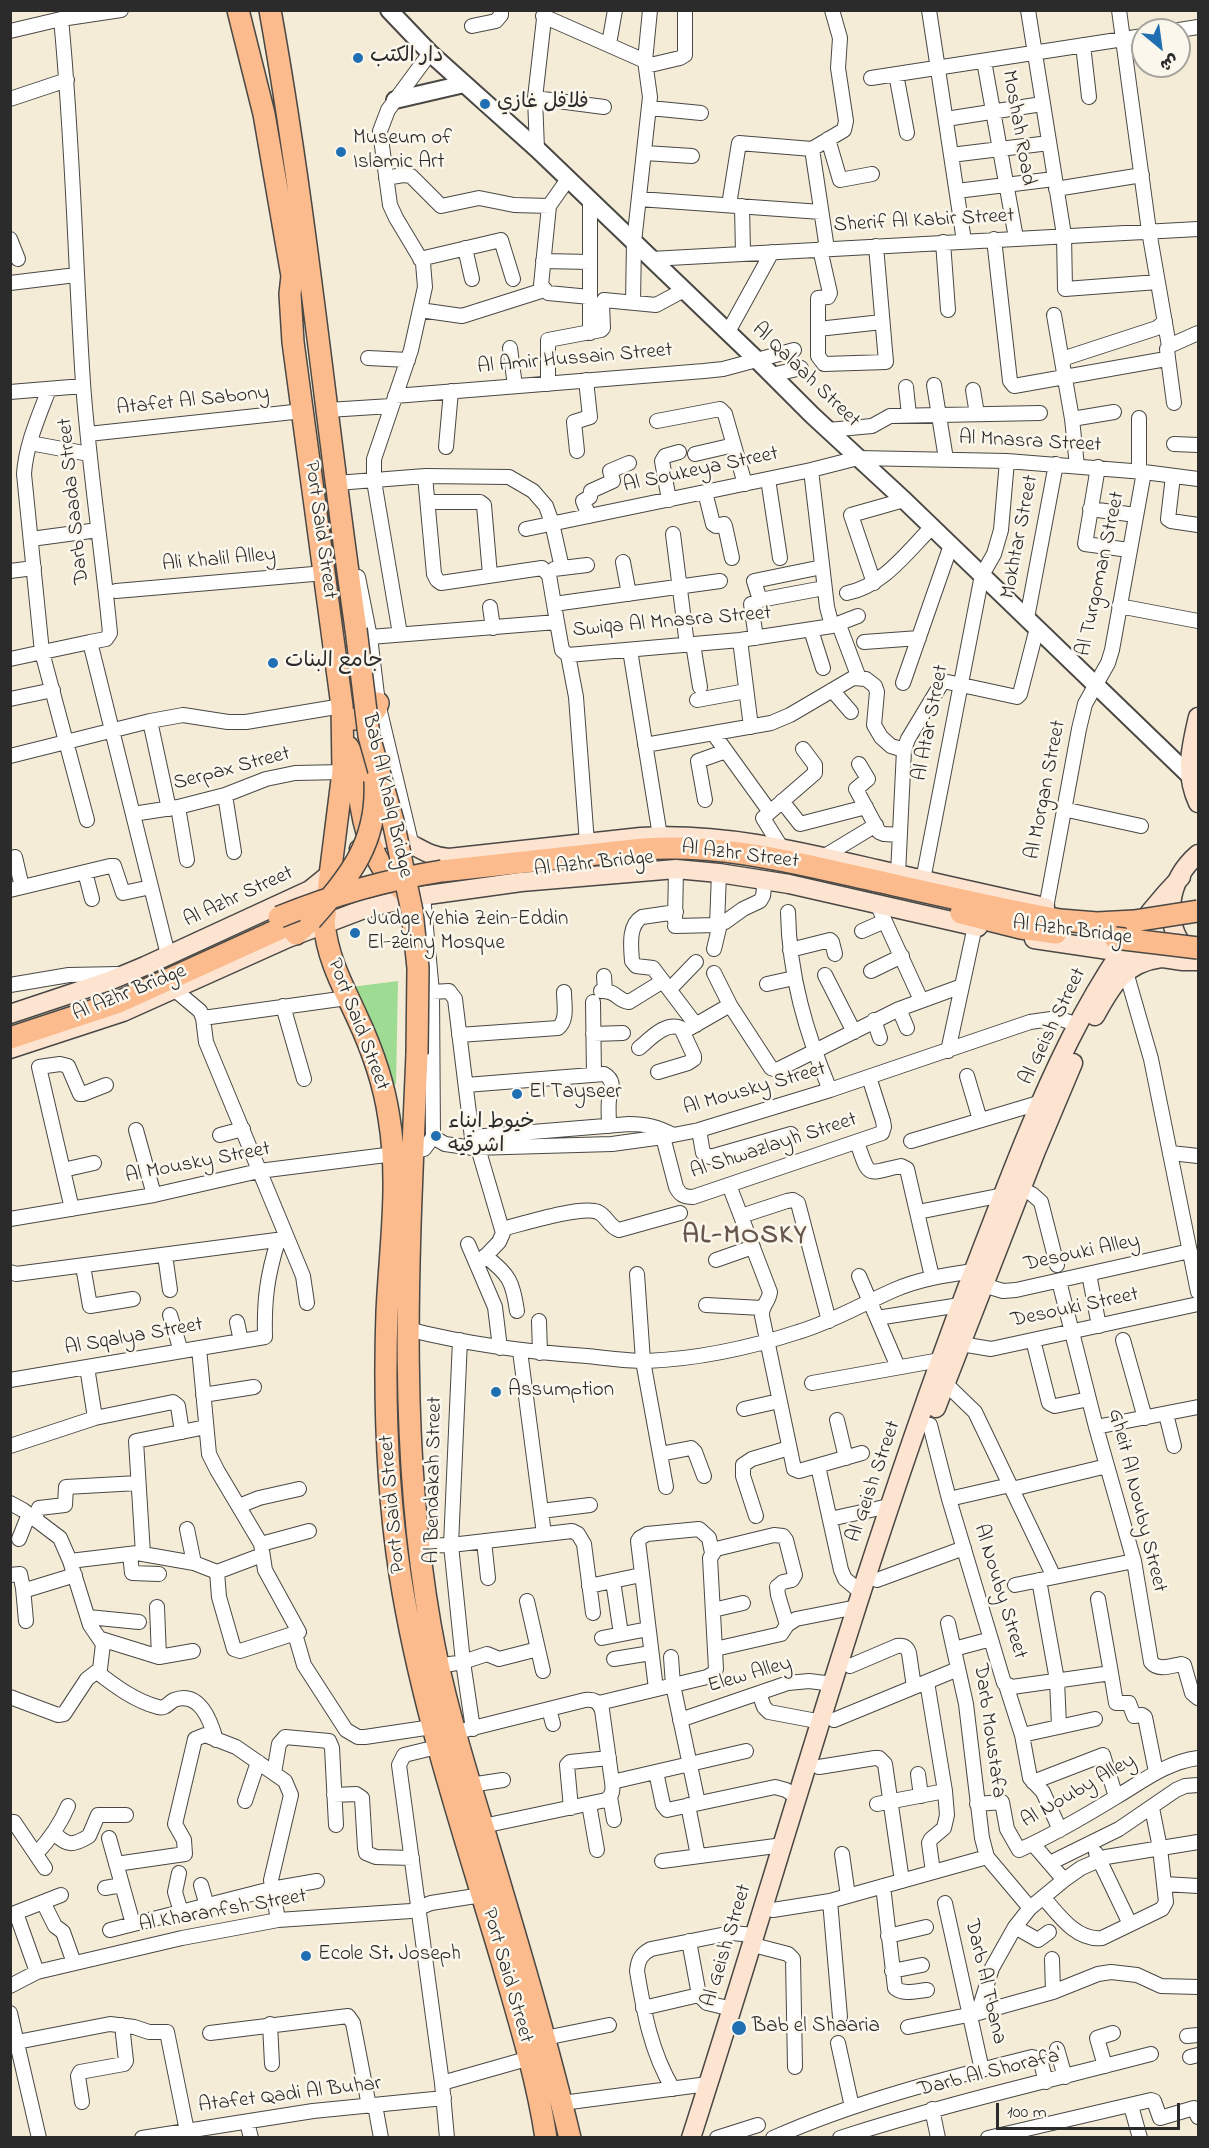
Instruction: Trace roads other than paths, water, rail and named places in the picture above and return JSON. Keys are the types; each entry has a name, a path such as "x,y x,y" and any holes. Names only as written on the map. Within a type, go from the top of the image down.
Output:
{"main road":[{"name":"Port Said Street","path":"238,10 264,114 292,276 291,324 342,706 342,772 329,875 310,926 331,962 365,1035 379,1073 388,1113 403,1152 411,1468 418,1546 438,1666 464,1731 470,1785 545,2038 570,2138"},
{"name":"Port Said Street","path":"270,10 286,102 321,354 343,538"},
{"path":"295,357 321,354"},
{"name":"Bab Al Khalq Bridge","path":"343,538 363,633 369,736 393,821 412,911 418,968 417,1054"},
{"path":"342,706 349,716 361,720 373,714 378,703"},
{"path":"1195,790 1190,752 1198,717"},
{"path":"310,926 356,865 370,834 375,791 369,736"},
{"path":"343,739 355,762 369,843 387,875 399,887 418,897"},
{"name":"Al Azhr Street","path":"10,1014 127,974 310,890 369,843 384,839 411,842 433,855 450,858 660,836 700,837 781,847 1046,908 1119,915 1151,909"},
{"name":"Al Azhr Bridge","path":"10,1027 115,992 279,917 358,888 442,871 643,849 699,848 778,859 1069,921 1097,923 1134,921 1198,911"},
{"path":"1198,854 1188,864 1172,899 1172,923 1175,934 1181,945 1198,960"},
{"name":"Al Azhr Bridge","path":"10,1038 119,1002 284,927 361,899 442,881 644,860 698,859 776,870 1021,928 1066,935 1142,940 1198,948"},
{"name":"Al Azhr Street","path":"10,1049 123,1012 310,926 364,909 418,897 521,882 676,869 765,880 1037,940 1161,958 1198,960"},
{"name":"Al Geish Street","path":"701,2138 798,1798 850,1666 901,1501 961,1344 1003,1194 1041,1102 1097,988 1119,952 1151,909 1181,877"},
{"name":"Al Geish Street","path":"691,2138 732,2008 758,1941 773,1910 819,1767 833,1684 889,1506 960,1305 978,1278 1021,1189 1051,1113 1091,1023 1113,986 1126,972 1143,962 1161,958"},
{"name":"Port Said Street","path":"417,1054 403,1152 394,1195 386,1357 388,1451 400,1571 413,1649 435,1737 530,2058 546,2138"}],"street":[{"path":"10,31 61,19 121,10"},
{"name":"Al Qalaah Street","path":"389,10 430,53 537,149 828,430 1096,684 1195,790"},
{"path":"472,26 496,21 501,15 501,10"},
{"path":"609,44 615,10"},
{"path":"633,303 634,242 650,108 650,86 645,63 650,10"},
{"path":"537,149 536,98 544,13 645,63 680,58 685,55 685,10"},
{"path":"743,254 736,206 739,143 812,149 844,130 846,126 838,68 840,39 832,10"},
{"path":"929,10 964,241"},
{"path":"1028,10 1064,236 1065,289 1158,282"},
{"path":"1119,10 1149,231 1165,321 1174,403"},
{"name":"Darb Saada Street","path":"61,19 67,80 83,386 110,633 106,639 90,642"},
{"path":"871,78 1131,38"},
{"path":"1083,45 1089,97"},
{"path":"400,634 374,481 374,459 408,360 425,287 425,271 390,205 380,131 382,121 395,100 430,53"},
{"name":"Moshah Road","path":"984,61 1016,238"},
{"path":"897,74 907,132"},
{"path":"10,99 67,80"},
{"path":"395,100 464,84"},
{"path":"536,98 604,106"},
{"path":"946,119 1042,104"},
{"path":"650,108 701,113"},
{"path":"828,140 840,180 872,174"},
{"path":"951,154 1049,143"},
{"path":"812,149 830,293 828,297 818,298 818,356 824,364 886,362 876,246"},
{"path":"645,153 692,156"},
{"path":"957,191 1142,175"},
{"path":"386,178 411,176 441,206 479,198 514,205 549,206"},
{"path":"568,179 549,206 541,285 548,293 590,297"},
{"path":"639,199 821,212"},
{"path":"590,200 590,333"},
{"name":"Sherif Al Kabir Street","path":"651,259 1198,229"},
{"path":"10,239 18,259"},
{"path":"994,239 1010,381 1014,386 1065,377 1169,352 1198,333"},
{"path":"420,259 501,240 513,279"},
{"path":"943,242 948,310"},
{"path":"465,248 472,279"},
{"path":"728,332 772,252"},
{"path":"543,261 590,262"},
{"path":"10,284 76,275"},
{"path":"420,310 462,316 544,290"},
{"path":"548,384 548,340 590,333 603,328 602,304 604,300 656,305 684,290"},
{"path":"1054,315 1072,419 1077,466"},
{"path":"1062,359 1157,328 1165,321"},
{"path":"818,328 882,322"},
{"path":"510,348 515,386"},
{"name":"Al Amir Hussain Street","path":"328,410 451,391 723,369 794,350"},
{"path":"368,358 408,360"},
{"path":"772,375 801,368"},
{"path":"577,451 574,422 590,417 586,381"},
{"path":"934,385 946,459"},
{"path":"10,392 83,386"},
{"path":"906,387 909,415"},
{"path":"49,388 25,459 24,474 42,652 87,820"},
{"path":"973,390 977,414"},
{"path":"446,447 451,391"},
{"path":"657,421 718,408 725,414 745,484"},
{"name":"Atafet Al Sabony","path":"88,434 303,411"},
{"path":"1072,419 1114,412"},
{"path":"828,430 872,426 890,416 1040,413"},
{"name":"Al Turgoman Street","path":"1096,684 1108,663 1112,650 1136,515 1142,471 1139,418"},
{"path":"30,443 89,454"},
{"path":"1174,444 1198,445"},
{"path":"695,454 734,445"},
{"path":"669,500 662,461 665,456 679,452"},
{"name":"Al Mnasra Street","path":"858,458 1007,460 1142,471 1198,479"},
{"name":"Al Soukeya Street","path":"526,529 811,470 858,458"},
{"name":"Al Atar Street","path":"923,880 982,575 993,554 1001,530 1007,460"},
{"path":"589,516 583,501 590,497 591,491 613,481 610,471 629,463"},
{"name":"Mokhtar Street","path":"961,684 1017,697 1020,694 1056,464"},
{"path":"1098,467 1085,544 1129,550"},
{"path":"811,470 827,611 859,678"},
{"path":"425,476 434,574 437,580 441,582 535,568 546,570 587,565"},
{"path":"337,483 425,476 509,477 540,498 550,514 562,568"},
{"path":"1173,476 1168,519 1198,525"},
{"path":"768,479 780,558"},
{"path":"705,492 713,524 716,526 724,524 725,526 732,558"},
{"path":"874,583 850,517 853,513 904,500"},
{"path":"428,502 480,502 484,505 490,575"},
{"path":"1090,509 1136,515"},
{"path":"847,593 861,590 874,583 932,527"},
{"path":"31,539 98,530"},
{"path":"673,534 679,587 698,694 746,691"},
{"path":"903,683 951,545"},
{"path":"623,562 629,594"},
{"path":"822,567 754,581 758,600 824,588"},
{"path":"10,571 34,568"},
{"path":"546,570 549,575 557,622"},
{"name":"Ali Khalil Alley","path":"116,591 326,573"},
{"path":"554,604 720,581"},
{"path":"751,604 756,638"},
{"path":"1119,606 1198,621"},
{"path":"490,607 493,628"},
{"name":"Swiqa Al Mnasra Street","path":"363,633 400,634 557,622 562,650 568,655 756,638 835,626 858,616"},
{"path":"811,630 823,668"},
{"path":"363,633 411,842"},
{"path":"864,642 919,638"},
{"path":"740,640 751,727"},
{"path":"10,659 90,642 168,955"},
{"path":"630,650 660,836"},
{"path":"568,655 576,697 587,843"},
{"path":"645,745 771,723 790,715 853,678 859,678 866,679 875,686 877,692 874,725 881,737 891,746 904,750"},
{"path":"897,874 904,750 941,682 945,680 961,684"},
{"name":"Al Morgan Street","path":"1046,908 1079,729 1085,704 1096,684"},
{"path":"10,699 53,690"},
{"path":"832,690 851,712"},
{"path":"10,756 150,721 183,716 246,722 342,706"},
{"path":"150,721 188,860"},
{"path":"713,733 770,812"},
{"path":"781,847 763,818 815,773 815,765 803,749"},
{"path":"705,800 698,761 726,751"},
{"path":"859,764 868,779 856,789 876,825 884,834 900,835"},
{"name":"Serpax Street","path":"133,814 174,808 225,795 266,779 295,772 342,772"},
{"path":"225,795 234,852"},
{"path":"782,801 800,824 866,807"},
{"path":"1063,809 1141,826"},
{"path":"823,857 876,825"},
{"path":"15,857 16,888 114,866 123,893 151,887"},
{"path":"675,924 676,869"},
{"path":"85,872 92,899"},
{"path":"714,949 718,925 719,873"},
{"path":"696,1025 653,968 636,966 632,961 634,924 642,917 675,924 718,925 760,901 764,893 765,880"},
{"path":"403,1152 424,1149 434,1137 432,992 418,897"},
{"path":"877,904 921,1000"},
{"path":"788,912 790,950 802,1016 814,1053 830,1090"},
{"path":"862,931 885,921"},
{"path":"948,1051 975,926"},
{"path":"790,950 826,949"},
{"path":"872,971 902,956"},
{"path":"600,995 613,992 622,1000 629,1002 666,985 696,962"},
{"path":"1126,972 1151,1059 1198,1292"},
{"path":"714,973 729,1005 773,1070 780,1070 874,1020 962,986"},
{"path":"10,985 69,975 127,974"},
{"path":"825,975 854,1032"},
{"path":"594,1075 593,1034 604,976"},
{"path":"766,984 794,978"},
{"path":"175,990 200,1011 203,1018 206,1042 243,1129 282,1240 305,1283 307,1303"},
{"path":"432,992 449,991 454,996 474,1144 502,1229 500,1242 481,1260"},
{"path":"459,1035 558,1028 562,1026 565,1018 564,992"},
{"path":"203,1018 347,998"},
{"path":"683,1032 729,1005"},
{"path":"283,1006 303,1079"},
{"path":"899,1009 907,1028"},
{"name":"Al Mousky Street","path":"434,1137 446,1144 602,1145 668,1136 699,1130 830,1090 1037,1020 1058,1018 1078,1025"},
{"path":"874,1020 880,1038"},
{"path":"639,1048 663,1029 677,1026 683,1032 694,1059 688,1064 658,1072"},
{"path":"593,1034 623,1033"},
{"path":"72,1209 39,1067 60,1064 68,1066 80,1094 106,1085"},
{"path":"466,1085 604,1074 612,1082 609,1126"},
{"path":"967,1076 980,1120"},
{"name":"Al Shwazlayh Street","path":"668,1136 680,1193 686,1197 693,1197 882,1133 884,1127 869,1077"},
{"path":"911,1141 1041,1102"},
{"path":"474,1144 609,1126 645,1124 660,1128 668,1136"},
{"path":"220,1135 243,1129"},
{"path":"136,1130 154,1195"},
{"path":"699,1130 703,1153 710,1157 791,1134"},
{"path":"857,1142 865,1165 873,1172 878,1173 901,1166 907,1169 932,1277"},
{"name":"Al Mousky Street","path":"10,1219 154,1195 259,1171 403,1152"},
{"path":"1171,1153 1198,1156"},
{"path":"63,1170 94,1163"},
{"path":"729,1185 770,1292 768,1301 762,1308 762,1316 794,1469 800,1471 862,1454"},
{"path":"1021,1189 1032,1194 1041,1202 1057,1265"},
{"path":"918,1212 1003,1194"},
{"path":"741,1216 787,1201 793,1200 798,1203 829,1321"},
{"path":"502,1229 564,1213 591,1210 600,1213 613,1228 619,1230 680,1212"},
{"path":"10,1272 16,1274 282,1240"},
{"name":"Al Sqalya Street","path":"10,1380 265,1337 265,1289 268,1272 282,1240"},
{"path":"468,1244 481,1260 495,1307 500,1348"},
{"path":"716,1260 753,1248"},
{"name":"Desouki Alley","path":"407,1329 436,1337 540,1353 644,1361 705,1355 766,1342 829,1321 895,1289 932,1277 978,1278 1003,1291 1016,1290 1191,1251"},
{"path":"165,1255 170,1290"},
{"path":"481,1260 505,1272 511,1281 518,1311"},
{"path":"83,1266 90,1306 134,1299"},
{"path":"637,1274 644,1361 666,1487"},
{"path":"1089,1274 1099,1326"},
{"path":"859,1275 898,1367"},
{"name":"Gheit Al Nouby Street","path":"1059,1281 1096,1427 1134,1561 1151,1662 1159,1668 1184,1665 1192,1693 1198,1698"},
{"path":"706,1305 762,1308"},
{"path":"877,1318 960,1305"},
{"name":"Desouki Street","path":"961,1344 991,1349 1198,1305"},
{"path":"170,1316 181,1351"},
{"path":"539,1321 540,1353"},
{"path":"237,1322 241,1341"},
{"name":"Al Bendakah Street","path":"460,1340 451,1545 463,1662 464,1731"},
{"path":"1033,1340 1049,1403 1055,1406 1089,1399"},
{"path":"1122,1340 1145,1418"},
{"path":"199,1348 209,1454 262,1550 265,1570 297,1633 304,1665 351,1735 435,1737"},
{"path":"520,1351 544,1534"},
{"path":"812,1383 940,1360"},
{"path":"87,1367 96,1418"},
{"path":"945,1383 975,1412 1054,1576"},
{"path":"203,1395 254,1387"},
{"path":"744,1409 779,1401"},
{"path":"10,1446 96,1418 173,1402 178,1406 182,1432"},
{"path":"1096,1427 1198,1407"},
{"path":"1166,1414 1174,1446"},
{"path":"837,1420 846,1458"},
{"name":"Al Nouby Street","path":"930,1425 963,1548 1006,1685 1012,1687 1111,1673"},
{"path":"159,1574 132,1574 136,1554 138,1483 136,1442 206,1427"},
{"path":"660,1454 691,1448 695,1452 704,1476"},
{"path":"756,1516 743,1476 743,1466 752,1459 789,1448"},
{"path":"715,1648 781,1634 787,1625 796,1619 860,1600 845,1579 818,1466"},
{"path":"949,1498 1107,1466"},
{"path":"19,1539 39,1508 65,1505 66,1486 138,1483"},
{"path":"257,1483 259,1498"},
{"path":"239,1506 259,1498 299,1489"},
{"path":"10,1503 57,1535 70,1561 94,1632 101,1639 159,1657 193,1651"},
{"path":"541,1511 590,1505"},
{"path":"830,1519 889,1506"},
{"path":"562,1508 565,1532"},
{"path":"187,1529 194,1563"},
{"path":"599,1703 711,1676 716,1669 710,1558 712,1553 709,1538 699,1529 647,1534 640,1538 638,1545 656,1689"},
{"path":"70,1561 136,1554 194,1563 217,1572 309,1531"},
{"path":"418,1546 451,1545 572,1531 582,1538 593,1613"},
{"path":"712,1553 721,1548 774,1535 783,1536 795,1575 792,1580 783,1582 777,1587 787,1625"},
{"path":"484,1541 488,1578"},
{"path":"877,1580 963,1548"},
{"path":"1015,1585 1134,1561"},
{"path":"217,1572 219,1597 234,1649 240,1651 297,1633"},
{"path":"10,1575 20,1574 26,1621"},
{"path":"23,1588 26,1590 75,1575"},
{"path":"589,1586 641,1575"},
{"path":"1039,1580 1057,1680 1059,1726"},
{"path":"613,1581 621,1634"},
{"path":"1043,1897 1067,1924 1092,1939 1102,1938 1165,1906 1145,1717 1134,1716 1129,1702 1116,1703 1098,1599"},
{"path":"527,1601 543,1671"},
{"path":"713,1610 743,1603"},
{"path":"157,1607 159,1657"},
{"path":"88,1617 138,1622"},
{"path":"948,1623 954,1649"},
{"path":"602,1638 648,1629"},
{"path":"10,1697 58,1715 64,1714 87,1679 102,1666 104,1649 101,1639"},
{"name":"Darb Moustafa","path":"991,1639 954,1649 972,1748 977,1804 987,1857 1030,1908"},
{"path":"850,1666 897,1646 902,1645 907,1648 920,1684 947,1805 944,1828 929,1843 933,1872"},
{"path":"438,1666 463,1662 486,1654 499,1659 538,1649"},
{"path":"614,1659 651,1653"},
{"path":"671,1657 689,1764 698,1856"},
{"path":"759,1693 764,1707 773,1714 828,1721 958,1669"},
{"path":"97,1672 136,1698 158,1707 165,1707 177,1699 192,1700 203,1708 211,1721 216,1740"},
{"name":"Elew Alley","path":"680,1720 788,1683 809,1681 833,1684"},
{"path":"1006,1685 1022,1735 1029,1774 1043,1792 1060,1830"},
{"path":"464,1731 593,1699 599,1703 602,1710 612,1782 610,1797 614,1820"},
{"path":"549,1709 553,1724"},
{"path":"1022,1735 1095,1719"},
{"path":"116,1864 184,1854 184,1840 175,1824 195,1739 205,1735 236,1748 258,1762 285,1781 291,1794 271,1880 278,1920"},
{"path":"274,1773 279,1744 285,1737 326,1740 332,1744 336,1825"},
{"path":"435,1737 404,1755 399,1765 420,1908 447,2138"},
{"path":"612,1782 746,1750"},
{"path":"1033,1782 1103,1755 1116,1797"},
{"path":"571,1808 567,1765 570,1762 609,1758"},
{"path":"819,1767 875,1758 883,1760 887,1768 891,1801 912,1882"},
{"name":"Al Nouby Alley","path":"977,1804 1000,1801 1003,1805 1007,1829 1018,1850 1060,1830 1152,1775 1179,1762 1198,1758"},
{"path":"246,1801 258,1762"},
{"path":"656,1772 664,1808 670,1810 775,1787 786,1790 798,1798"},
{"path":"918,1774 921,1796"},
{"path":"470,1785 503,1780"},
{"path":"1050,1863 1119,1829 1176,1790 1185,1786 1198,1785"},
{"path":"877,1804 945,1791"},
{"path":"334,1795 356,1794 362,1798 366,1853 376,1857 411,1858"},
{"path":"483,1826 589,1804 610,1797"},
{"path":"589,1804 597,1850"},
{"path":"36,1854 54,1833 68,1806"},
{"path":"54,1833 63,1842 69,1844 89,1836 98,1815 126,1815"},
{"path":"10,1822 14,1822 45,1868"},
{"path":"109,1838 133,1924"},
{"path":"974,2013 992,1968 1016,1927 1030,1908 1064,1880 1106,1857 1198,1842"},
{"path":"1092,1843 1130,1924"},
{"path":"1033,1844 1064,1880"},
{"path":"662,1861 783,1845"},
{"path":"842,1854 848,1896"},
{"path":"773,1910 830,1901 883,1886 912,1882 933,1872 987,1857"},
{"path":"179,1873 175,1892 181,1912"},
{"path":"110,1930 272,1889 317,1881"},
{"path":"1164,1884 1198,1886"},
{"path":"201,1885 207,1906"},
{"path":"105,1888 122,1886"},
{"path":"883,1886 895,1988 899,1992 927,1990"},
{"path":"37,1972 13,1914 61,1895"},
{"name":"Al Kharanfsh Street","path":"10,1986 37,1972 182,1938 278,1920 411,1911 431,1903 482,1895"},
{"path":"830,1901 840,2017"},
{"path":"43,1902 55,1926 63,1932 74,1963"},
{"name":"Darb Al Tbana","path":"945,1904 974,2013 982,2070"},
{"path":"888,1936 926,1927"},
{"path":"1016,1927 1038,1940 1049,1932"},
{"path":"673,2089 655,2054 637,1971 638,1962 643,1953 651,1949 731,1933 758,1941 788,1954 793,1959 795,2067"},
{"path":"689,1941 699,1995 707,2003 732,2008"},
{"path":"1052,1959 1053,1992"},
{"path":"892,1971 922,1965"},
{"path":"908,2027 974,2013 1053,1992 1098,1974 1111,1972 1137,1976 1161,1986 1198,1987"},
{"path":"644,2008 699,1995"},
{"path":"10,2013 39,2138"},
{"path":"210,2032 344,2016 351,2018 381,2138"},
{"path":"17,2042 99,2026 122,2025 147,2032 165,2031 168,2033 187,2131"},
{"path":"82,2102 78,2076 80,2072 124,2064 126,2061 122,2025"},
{"path":"270,2025 272,2064"},
{"path":"545,2038 609,2025"},
{"path":"1105,2066 1097,2038 1113,2033"},
{"path":"838,2043 852,2107"},
{"path":"1057,2049 1065,2077"},
{"name":"Darb Al Shorafa'","path":"840,2138 932,2109 1151,2054"},
{"path":"772,2138 852,2107 914,2087 1037,2057 1042,2063 1046,2082"},
{"path":"442,2083 530,2058"},
{"path":"562,2103 708,2084"},
{"name":"Atafet Qadi Al Buhar","path":"142,2138 313,2111 444,2098"},
{"path":"988,2138 1153,2100 1160,2118 1194,2108 1198,2117"},
{"path":"1131,2106 1140,2138"},
{"path":"932,2109 938,2138"},
{"path":"247,2122 251,2138"},
{"path":"717,2138 758,2125"}],"place":[{"name":"دار الكتب","path":"358,58"},
{"name":"فلافل غازي","path":"485,104"},
{"name":"Museum of Islamic Art","path":"341,152"},
{"name":"جامع البنات","path":"273,663"},
{"name":"Judge Yehia Zein-Eddin El-zeiny Mosque","path":"355,933"},
{"name":"El Tayseer","path":"517,1094"},
{"name":"خيوط ابناء اشرقيه","path":"436,1136"},
{"name":"Assumption","path":"496,1392"},
{"name":"Ecole St. Joseph","path":"306,1956"},
{"name":"Bab el Shaaria","path":"739,2028"}],"district":[{"name":"AL-MOSKY","path":"745,1238"}]}
